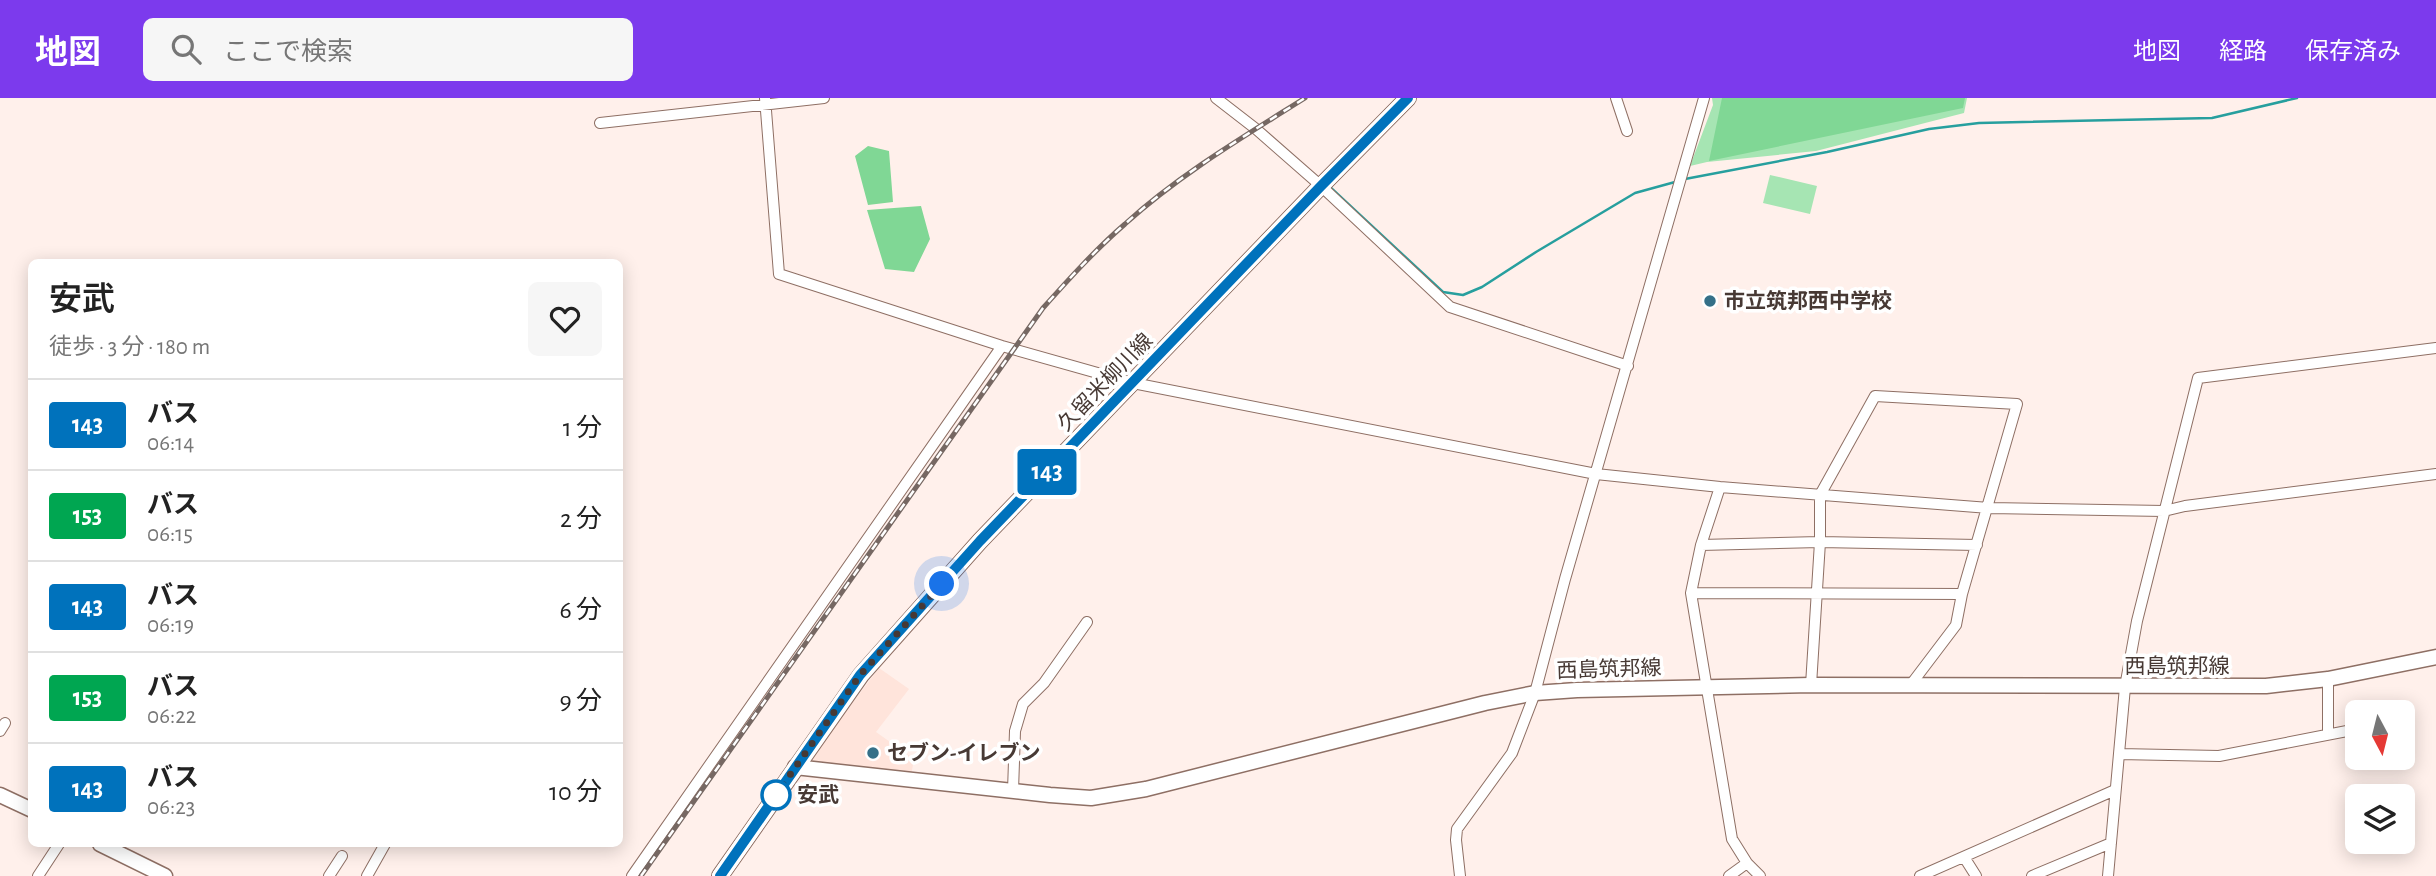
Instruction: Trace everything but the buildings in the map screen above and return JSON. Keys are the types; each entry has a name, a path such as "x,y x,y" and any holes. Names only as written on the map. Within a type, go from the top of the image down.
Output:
{"main road":[{"name":"久留米柳川線","path":"720,876 860,675 980,541 1408,98"},
{"name":"西島筑邦線","path":"795,766 1091,798 1142,790 1485,703 1535,693 1811,685 2266,686 2328,679 2436,657"},
{"path":"0,795 28,808"},
{"path":"106,847 165,876"}],"street":[{"path":"600,123 765,101 824,98"},
{"path":"1216,98 1321,186 1450,307 1628,366"},
{"path":"1616,98 1627,131"},
{"path":"1460,876 1457,829 1512,752 1535,693 1704,98"},
{"path":"765,101 779,274 1002,346 1133,383 1596,474 1720,487 1989,508 2164,511 2185,506 2436,474"},
{"path":"632,876 1002,346"},
{"path":"2108,876 2125,687 2137,621 2198,378 2436,348"},
{"path":"1811,685 1820,542 1820,495 1875,396 2017,404 1962,594 1956,625 1909,687"},
{"path":"1720,487 1701,545 1691,593 1732,839 1747,863 1760,876"},
{"path":"1701,545 1820,542 1977,545"},
{"path":"1691,593 1962,594"},
{"path":"1013,791 1015,731 1023,704 1044,683 1087,622"},
{"path":"2328,679 2328,733"},
{"path":"2119,754 2219,756 2328,733 2345,732"},
{"path":"1920,876 2115,790"},
{"path":"2032,876 2111,843"},
{"path":"38,876 57,847"},
{"path":"368,876 383,847"},
{"path":"329,876 342,856"},
{"path":"1964,857 1976,876"},
{"path":"1729,876 1747,863"}],"shaded area":[{"path":"879,668 909,689 876,732 914,759 911,776 811,765 810,759"}],"green space":[{"path":"1712,98 1967,98 1964,113 1816,151 1690,166 1713,105"},
{"path":"1722,98 1965,98 1963,108 1709,161"},
{"path":"868,146 889,151 893,202 868,205 855,156"},
{"path":"1770,175 1817,186 1810,214 1763,203"},
{"path":"921,206 930,239 914,272 885,269 867,210"}],"waterway":[{"path":"1685,179 1929,129 1979,123 2212,118 2297,98"},
{"path":"1330,187 1443,292 1463,295 1482,287 1635,193 1675,182"}],"railway":[{"path":"641,876 1043,308 1093,254 1167,189 1305,98"}],"bus line":[{"name":"143","path":"720,876 860,675 980,541 1408,98"}],"place":[{"name":"市立筑邦西中学校","path":"1710,301"},
{"name":"セブン-イレブン","path":"873,753"},
{"name":"安武","path":"776,795"}],"route":[{"path":"776,795 860,675 942,584"}]}
